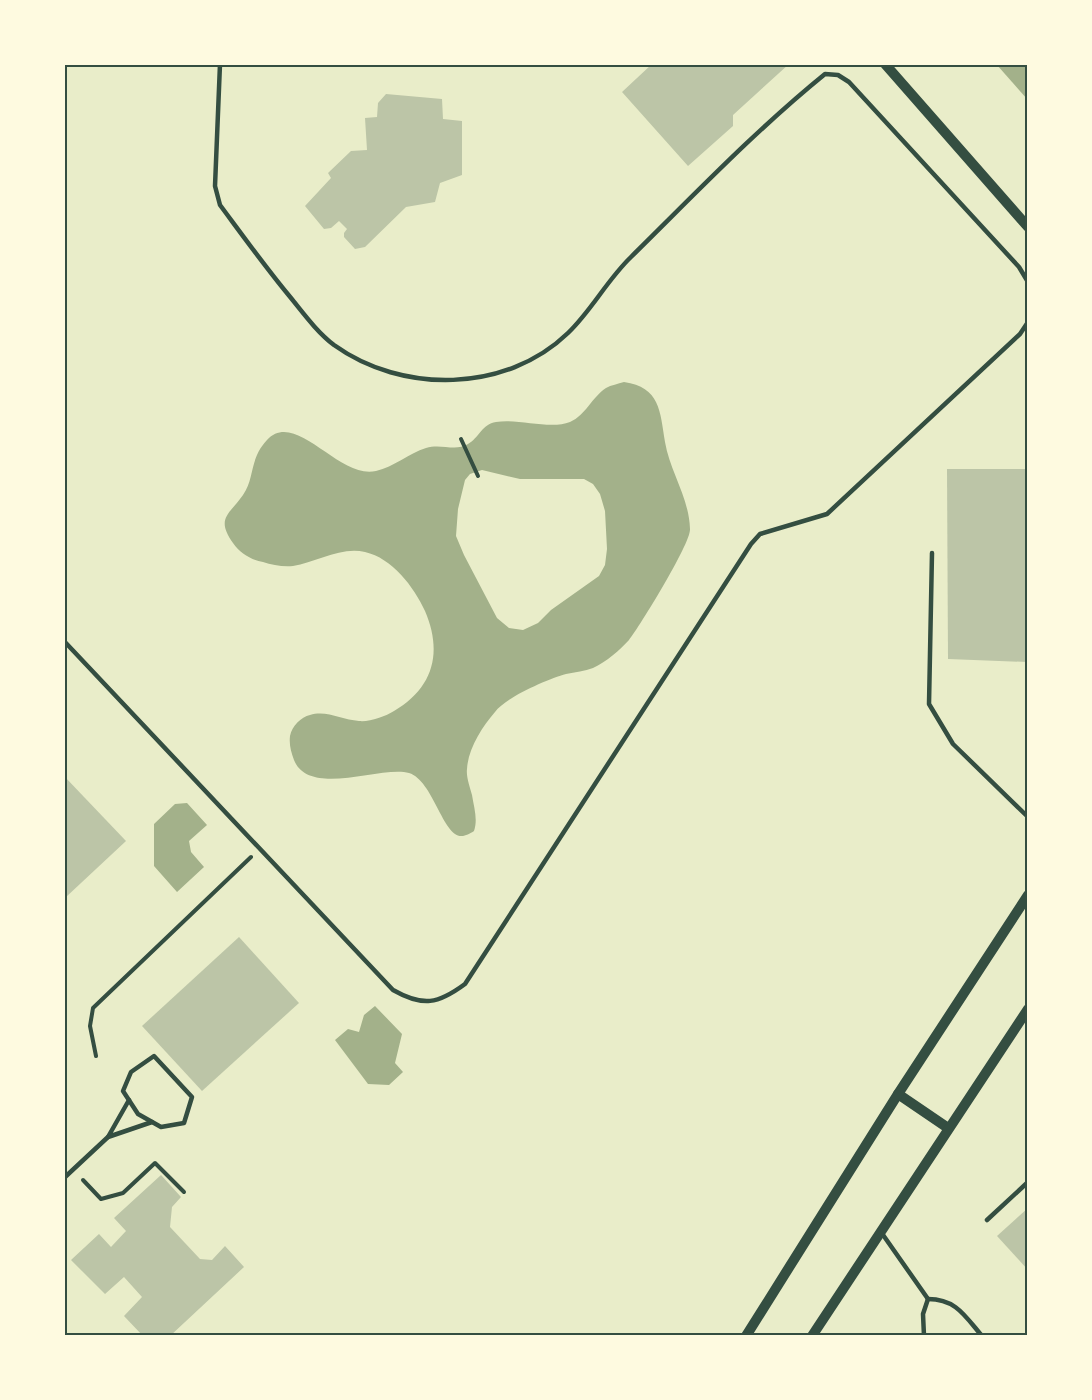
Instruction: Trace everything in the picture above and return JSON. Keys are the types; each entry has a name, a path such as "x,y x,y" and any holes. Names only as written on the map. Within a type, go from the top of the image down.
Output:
{"street":[{"path":"885,64 1028,227"},
{"path":"746,1335 898,1094 1028,895"},
{"path":"812,1335 1028,1009"},
{"path":"898,1094 948,1128"}],"lane":[{"path":"220,64 215,186 220,205 302,312 334,345 374,367 413,378 472,379 505,371 543,352 573,327 593,306 619,268 785,106 825,74 838,75 849,82 1019,267 1028,282"},
{"path":"64,641 393,990 414,1000 438,1001 465,984 751,544 760,534 827,514 1020,334 1028,322"},
{"path":"932,553 929,704 953,744 1028,817"},
{"path":"154,1056 192,1097 184,1123 161,1127 152,1122 138,1114 123,1091 131,1072 154,1056"},
{"path":"64,1178 108,1137 129,1100"},
{"path":"108,1137 152,1122"},
{"path":"987,1220 1028,1182"},
{"path":"881,1232 928,1299"},
{"path":"924,1335 923,1314 928,1299"},
{"path":"928,1299 950,1302 982,1335"}],"path":[{"path":"460,439 478,476"},
{"path":"96,1056 90,1026 93,1008 260,848"},
{"path":"83,1179 101,1199 123,1192 155,1163 184,1192"}],"shaded area":[{"path":"997,65 1027,65 1027,99"},
{"path":"624,382 645,389 656,402 662,420 667,453 689,517 688,537 674,567 635,632 621,648 593,668 558,676 508,700 485,724 473,746 467,769 475,813 474,831 464,836 450,829 425,787 418,778 409,773 382,773 330,779 314,777 302,771 294,760 290,745 291,732 297,722 316,714 368,721 394,711 418,692 426,680 431,668 433,641 425,611 415,592 393,567 375,555 347,551 302,564 285,566 254,560 236,547 225,528 226,517 247,489 261,447 278,433 291,433 347,466 362,471 376,471 426,448 463,446 472,441 491,423 514,421 553,425 570,422 576,419 606,388","holes":["482,470 520,479 584,479 593,484 600,494 605,511 607,549 605,565 599,576 551,610 538,623 523,630 509,628 497,618 456,536 458,509 465,480 470,474"]},
{"path":"187,803 207,825 189,841 191,852 204,867 177,892 154,866 154,824 175,804"},
{"path":"375,1006 402,1034 395,1063 403,1072 389,1085 368,1084 335,1040 348,1029 359,1032 364,1015"}],"building":[{"path":"652,64 789,64 733,115 733,126 688,166 622,92"},
{"path":"386,94 442,99 443,119 462,121 462,175 440,183 435,202 406,207 365,247 355,249 344,237 347,229 339,221 331,228 324,229 305,206 331,178 328,173 351,151 367,150 365,118 377,117 378,103"},
{"path":"947,469 1028,469 1028,662 948,659"},
{"path":"64,776 126,841 66,897 64,895"},
{"path":"239,937 299,1003 202,1091 142,1026"},
{"path":"161,1175 181,1197 172,1207 170,1227 200,1259 212,1260 225,1246 244,1267 170,1336 143,1336 124,1316 142,1297 124,1277 105,1294 71,1260 99,1234 111,1247 126,1231 114,1218"},
{"path":"1028,1208 1028,1270 997,1236"}]}
